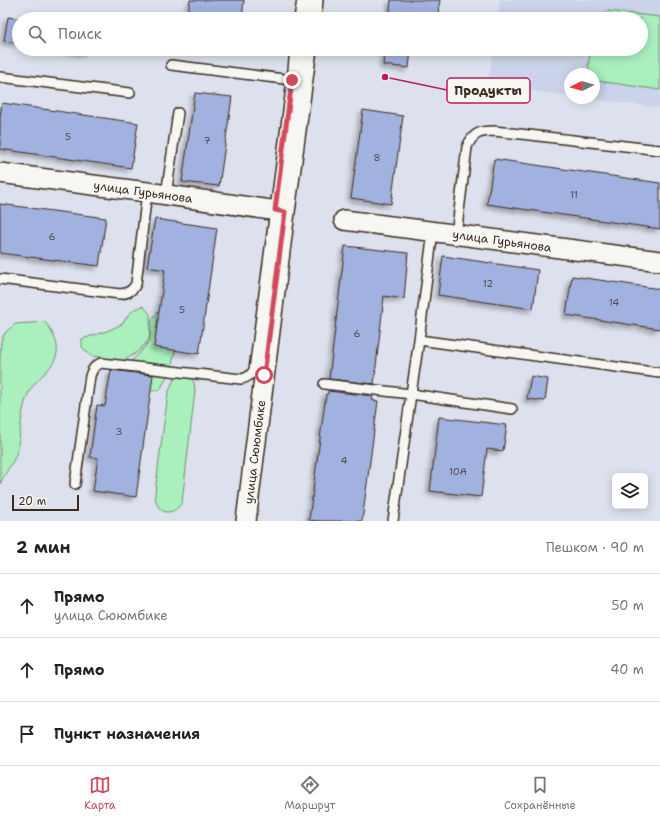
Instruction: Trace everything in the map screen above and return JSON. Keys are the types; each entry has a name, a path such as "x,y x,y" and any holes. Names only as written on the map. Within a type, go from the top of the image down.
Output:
{"street":[{"path":"312,12 313,0"},
{"name":"улица Сююмбике","path":"246,521 280,211 306,56"},
{"name":"улица Гурьянова","path":"0,173 280,211"},
{"name":"улица Гурьянова","path":"344,220 660,261"}],"lane":[{"path":"300,12 302,0"},
{"path":"75,484 90,376 92,371 100,363 241,379 251,376 254,370 280,211 294,56"},
{"path":"171,65 292,80"},
{"path":"0,77 130,93"},
{"path":"166,195 178,113"},
{"path":"456,235 467,147 472,138 481,132 494,131 660,150"},
{"path":"0,279 120,294 130,292 136,284 147,192"},
{"path":"394,521 419,340 432,231"},
{"path":"419,340 660,373"},
{"path":"324,384 411,394 512,410"}],"shaded area":[{"path":"500,0 660,0 660,108 600,100 600,68 564,68 564,95 488,85 492,56 648,56 648,12 498,12"}],"green space":[{"path":"648,16 660,17 660,90 600,81 600,68 589,68 590,56 648,56"},
{"path":"143,306 150,314 149,339 139,351 125,360 112,362 101,357 91,356 82,347 82,339 107,331 122,324 129,314 135,309"},
{"path":"162,307 175,351 171,369 160,390 155,391 142,387 129,372 133,359 150,340 152,319"},
{"path":"45,322 56,340 56,358 29,392 23,409 17,453 0,484 1,341 5,333 15,324"},
{"path":"181,375 189,376 194,382 195,391 182,502 175,510 165,512 160,509 156,502 155,494 168,394 173,381"}],"building":[{"path":"190,0 244,0 243,12 188,12"},
{"path":"391,0 440,0 438,12 390,12"},
{"path":"8,17 12,18 12,42 4,41"},
{"path":"384,56 410,56 409,68 383,65"},
{"path":"195,93 232,97 219,186 182,182"},
{"path":"2,103 138,123 131,168 0,149 0,117"},
{"path":"363,110 403,116 391,204 351,198"},
{"path":"494,159 660,183 660,229 487,204"},
{"path":"0,204 106,218 99,266 0,253"},
{"path":"155,219 217,228 199,354 154,347 165,270 147,267"},
{"path":"345,246 408,253 404,299 384,296 374,384 329,379"},
{"path":"443,256 538,270 533,309 438,295"},
{"path":"572,276 660,289 660,329 566,315"},
{"path":"111,370 153,375 136,497 93,491 98,458 90,457 97,405 105,406"},
{"path":"531,376 548,379 545,401 527,399"},
{"path":"328,391 373,396 372,400 378,401 362,521 309,520 326,394 328,394"},
{"path":"439,417 507,425 503,451 487,449 481,497 430,491"}],"place":[{"name":"Продукты","path":"385,77"}],"route":[{"path":"264,375 285,212 275,210 292,80"}]}
